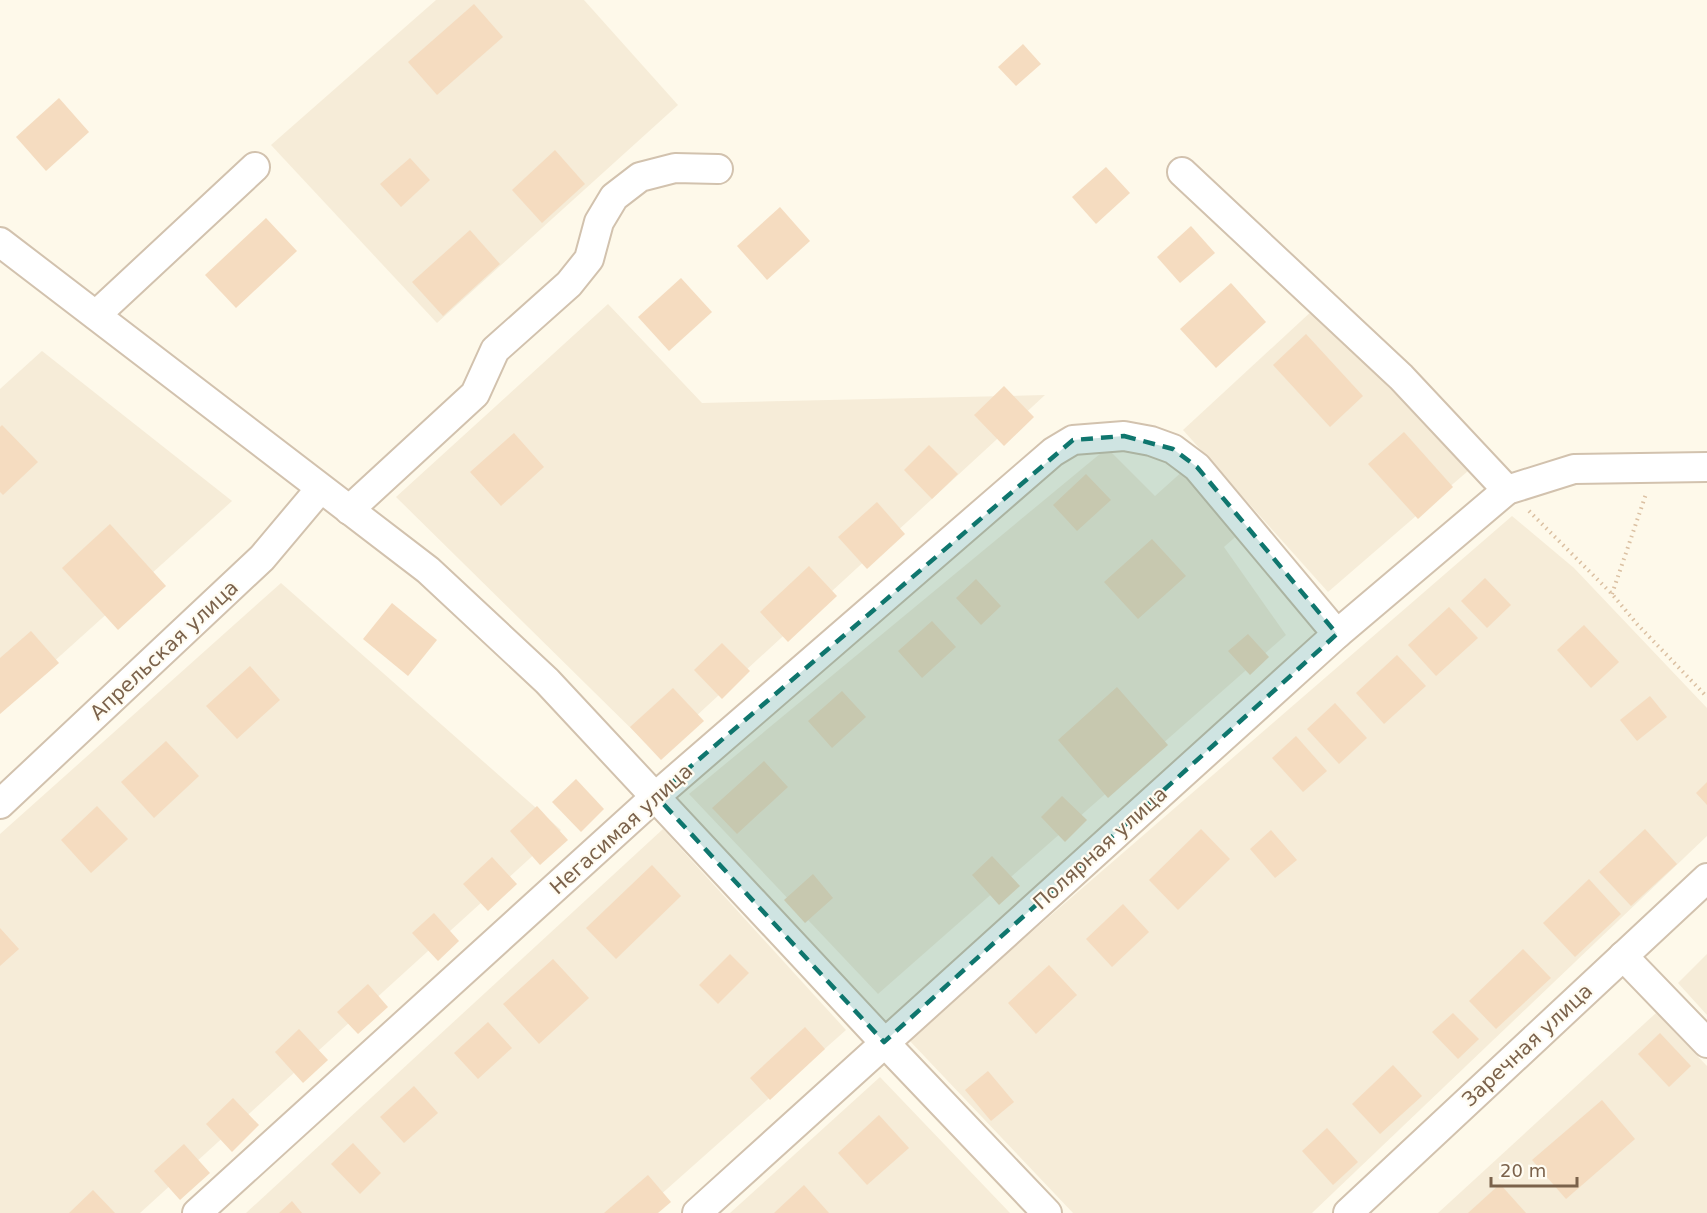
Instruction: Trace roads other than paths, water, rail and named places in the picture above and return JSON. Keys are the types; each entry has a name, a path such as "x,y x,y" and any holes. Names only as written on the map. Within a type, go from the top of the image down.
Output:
{"street":[{"path":"96,315 255,167"},
{"path":"348,510 475,394 495,350 569,284 589,259 598,222 614,197 640,177 675,168 718,169"},
{"path":"1182,172 1401,377 1508,490 1574,469 1707,467"},
{"path":"1,245 96,315 428,570 547,681 1047,1213"},
{"name":"Негасимая улица","path":"197,1213 656,796 1053,453 1073,440 1124,436 1151,441 1173,449 1197,467 1337,634"},
{"name":"Апрельская улица","path":"0,804 262,558 320,489"},
{"name":"Полярная улица","path":"697,1213 1337,634 1508,490"},
{"name":"Заречная улица","path":"1348,1213 1707,878"},
{"path":"1623,956 1707,1043"}]}
